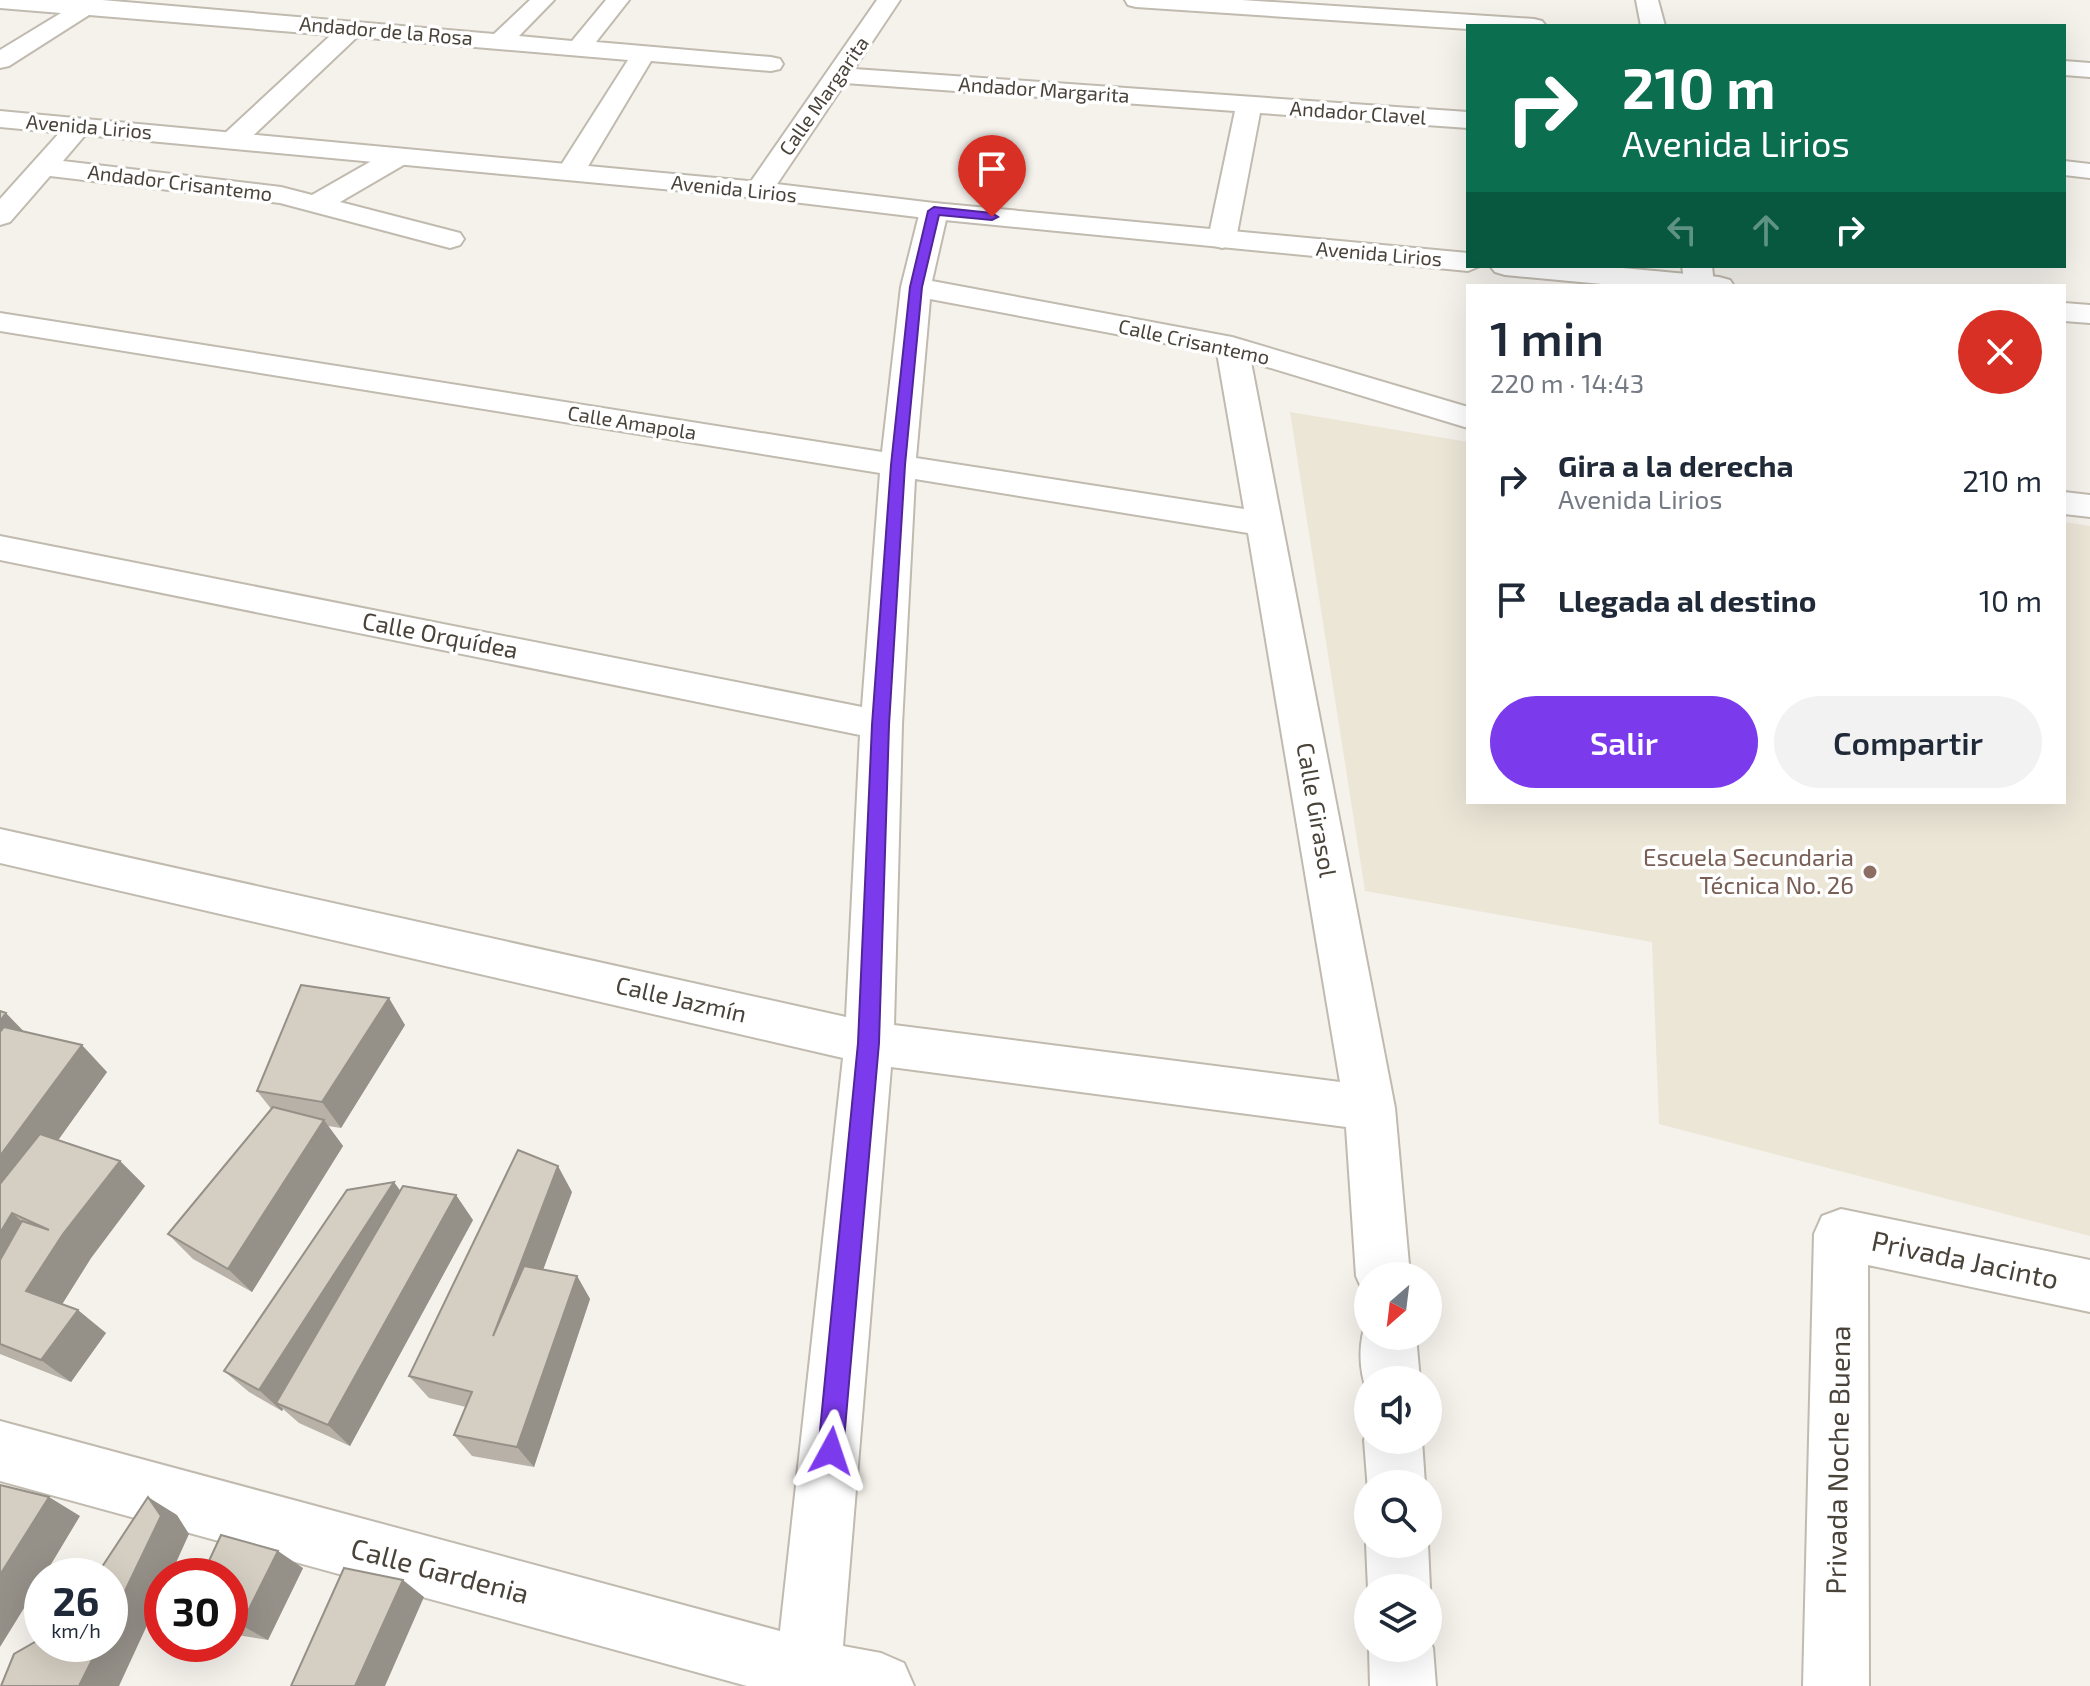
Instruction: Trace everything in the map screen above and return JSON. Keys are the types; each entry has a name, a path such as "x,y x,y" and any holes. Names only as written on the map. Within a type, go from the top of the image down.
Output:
{"street":[{"path":"501,41 543,0"},
{"path":"579,48 618,0"},
{"name":"Calle Margarita","path":"759,190 889,0"},
{"path":"1136,0 1272,3 1511,24"},
{"path":"1647,0 1653,24"},
{"name":"Andador de la Rosa","path":"0,1 92,3 771,64"},
{"path":"0,61 92,3"},
{"path":"232,141 353,28"},
{"path":"570,173 644,53"},
{"path":"2066,68 2090,70"},
{"name":"Andador Margarita","path":"839,75 1249,106"},
{"path":"1222,239 1249,106"},
{"name":"Andador Clavel","path":"1249,106 1466,120"},
{"name":"Avenida Lirios","path":"0,119 759,190 934,211 1466,262"},
{"path":"0,216 79,127"},
{"path":"316,204 398,157"},
{"name":"Andador Crisantemo","path":"44,167 281,195 450,239"},
{"path":"809,1679 869,1043 881,725 898,465 916,287 934,211"},
{"path":"1536,268 1705,279"},
{"name":"Calle Crisantemo","path":"916,287 1232,346 1466,417"},
{"path":"2066,312 2090,314"},
{"name":"Calle Amapola","path":"0,322 1264,524"},
{"name":"Calle Girasol","path":"1232,346 1370,1108 1382,1262"},
{"path":"2066,503 2090,506"},
{"name":"Calle Orquídea","path":"0,548 881,725"},
{"name":"Calle Jazmín","path":"0,846 869,1043 1370,1108"},
{"name":"Privada Jacinto","path":"1841,1234 2090,1286"},
{"name":"Privada Noche Buena","path":"1836,1686 1841,1234"},
{"name":"Calle Gardenia","path":"0,1451 809,1679 881,1686"},
{"path":"1402,1662 1403,1686"}],"lane":[{"path":"2066,168 2090,171"}],"shaded area":[{"name":"Escuela Secundaria Técnica No. 26","path":"1290,412 1466,442 1466,804 2066,804 2066,522 2090,526 2090,1236 1659,1124 1652,942 1365,891"}],"building":[{"path":"301,985 389,998 322,1102 257,1091"},
{"path":"4,1027 82,1045 0,1156 0,1032"},
{"path":"273,1107 324,1120 228,1269 168,1234"},
{"path":"40,1134 120,1161 63,1234 26,1291 78,1310 41,1360 0,1344 0,1260 22,1221 49,1230 12,1213 0,1233 0,1184"},
{"path":"518,1150 558,1166 493,1336 524,1266 577,1276 517,1447 454,1435 472,1392 409,1376"},
{"path":"394,1182 259,1390 224,1371 347,1190"},
{"path":"403,1186 456,1195 328,1425 276,1403"},
{"path":"0,1485 49,1497 0,1575"},
{"path":"148,1497 161,1516 128,1585 128,1558 108,1558"},
{"path":"221,1535 278,1551 248,1611 248,1558 210,1558"},
{"path":"344,1568 403,1580 355,1686 291,1686"},
{"path":"24,1648 24,1662 91,1662 79,1686 1,1686 14,1654"}],"place":[{"name":"Escuela Secundaria Técnica No. 26","path":"1870,872"}],"route":[{"path":"831,1451 869,1043 881,725 898,465 916,287 934,211 992,217"}]}
